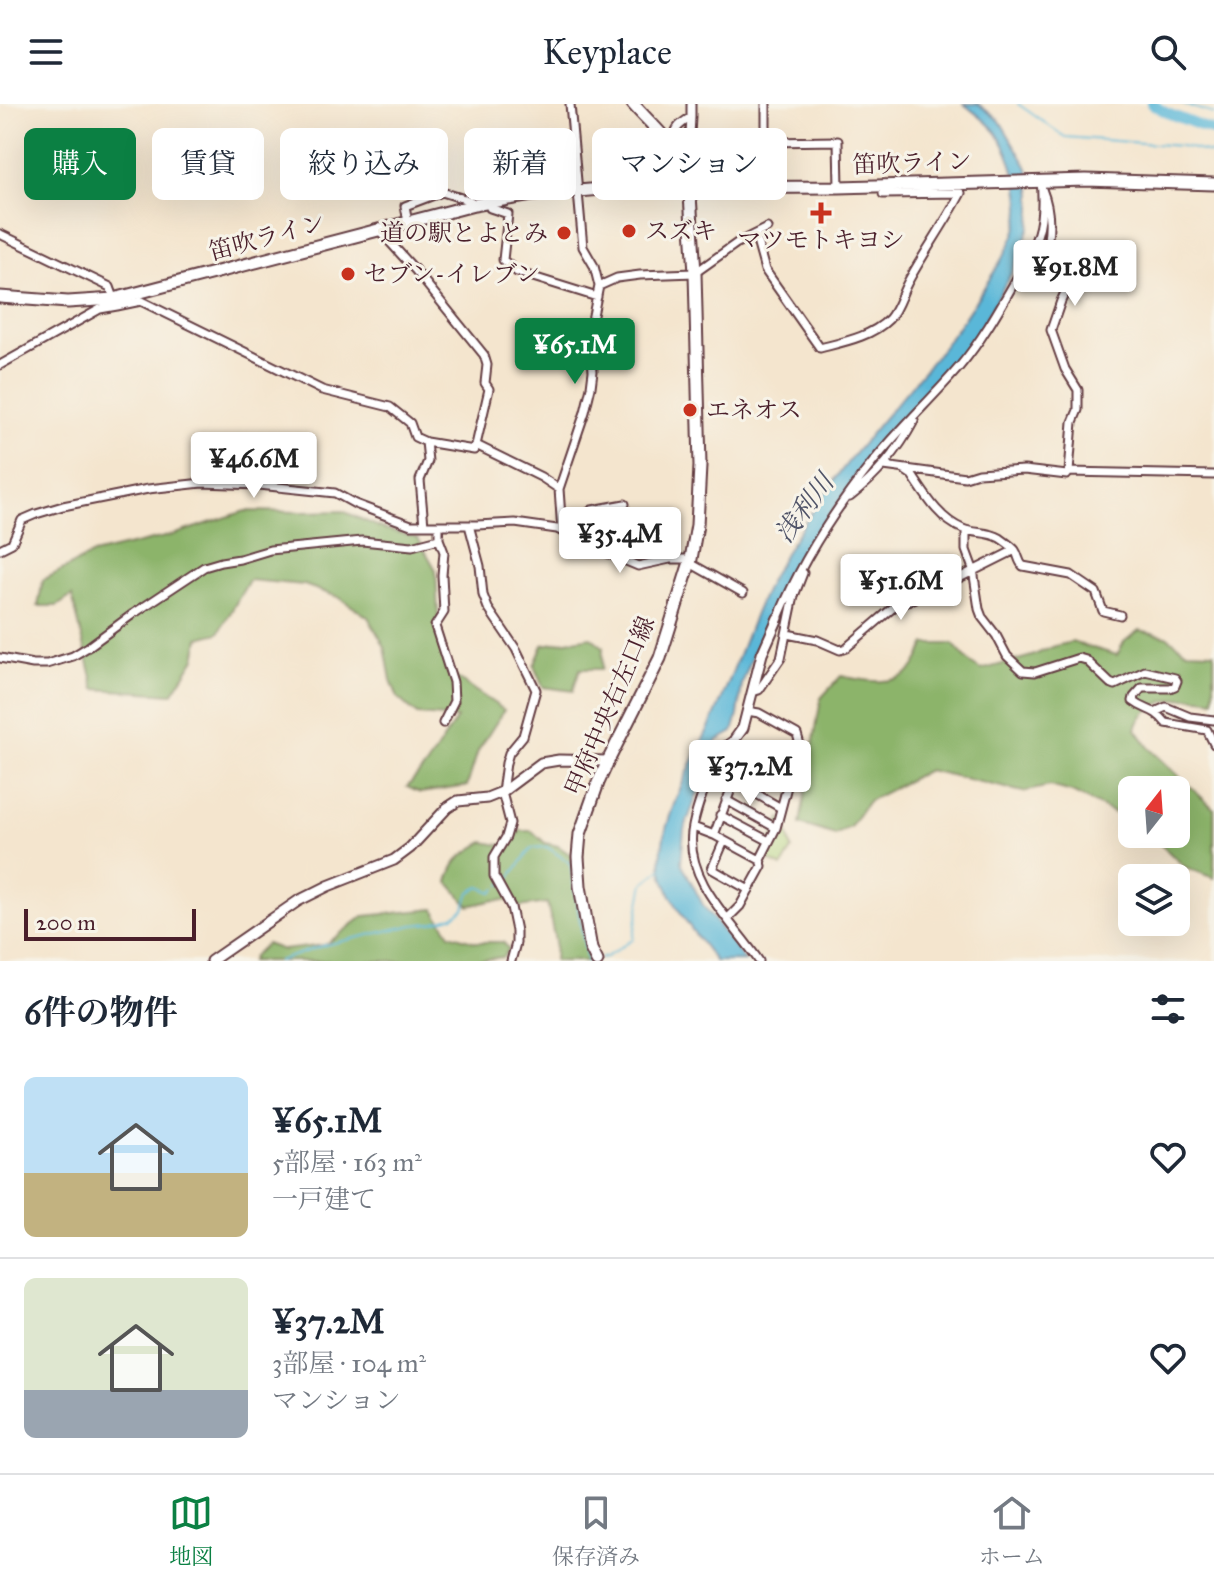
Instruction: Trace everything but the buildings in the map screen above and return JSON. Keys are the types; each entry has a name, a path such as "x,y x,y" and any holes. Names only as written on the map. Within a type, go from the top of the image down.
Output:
{"main road":[{"name":"甲府中央右左口線","path":"633,104 653,127"},
{"name":"笛吹ライン","path":"787,187 1086,180 1214,184"},
{"name":"笛吹ライン","path":"0,297 116,303 474,205 592,190"},
{"name":"甲府中央右左口線","path":"597,961 591,949 580,886 580,834 608,761 660,658 691,561 700,496 691,200"}],"street":[{"path":"562,531 559,489 591,387 590,330 599,286 594,266 583,247 570,104"},
{"path":"691,104 691,128"},
{"path":"766,104 766,128"},
{"path":"677,128 691,117"},
{"path":"787,142 838,141 839,187"},
{"path":"755,959 697,872 691,846 693,827 717,755 743,728 762,654 801,569 842,503 874,461 984,334 1025,263 1040,231 1039,183"},
{"path":"1039,183 1046,199 1050,225 1045,254 1073,276 1051,330 1065,369 1078,390 1069,472"},
{"path":"755,234 765,270 820,348 862,336 891,317 961,193 883,194 883,186"},
{"path":"408,222 405,206 442,192 471,201 474,205"},
{"path":"489,202 490,208 508,214 503,260 517,272 597,297"},
{"path":"599,286 617,278 695,272 737,243 767,228"},
{"path":"0,365 100,309 116,303 141,301 322,390 390,407 410,423 415,437 426,442 474,450 489,389 485,383 487,365 484,355 379,230"},
{"path":"0,234 110,287 116,303"},
{"path":"842,503 884,466 921,409"},
{"path":"424,525 420,480 428,461 426,442"},
{"path":"476,445 559,489"},
{"path":"884,466 965,477 978,473 1024,470 1067,475 1069,472 1214,475"},
{"path":"904,470 912,475 940,514 966,530 998,537 1015,550 1019,564 1023,566 1071,575 1096,592 1103,611 1120,615"},
{"path":"0,549 12,543 22,520 88,500 202,483 259,485 335,493 411,525 515,523 562,531 638,566 670,559 691,561 743,593"},
{"path":"562,531 592,510 625,504"},
{"path":"439,525 439,539 444,552 444,612 435,626 453,682 454,701 443,723"},
{"path":"469,525 488,608 516,649 536,690 523,736 509,753 506,763 502,792 510,823 494,857 494,876 514,917 516,943 511,961"},
{"path":"966,530 966,550 982,617 1007,656 1023,671 1035,672 1079,658 1086,660 1115,685 1145,671 1175,678 1175,686 1170,688 1142,688 1133,701 1157,711 1166,723 1207,730 1214,744"},
{"path":"0,658 47,664 73,656 204,567 221,562 270,550 362,541 412,546 439,539"},
{"path":"787,634 817,640 840,650 846,648 895,606 931,592 1015,550"},
{"path":"752,692 759,690 781,658 794,596 804,571 801,569"},
{"path":"1157,711 1166,707 1190,717 1214,720"},
{"path":"747,711 759,713 797,734 799,741 776,828 760,860"},
{"path":"714,835 734,781 752,751 791,773"},
{"path":"211,961 298,901 394,860 458,801 487,798 502,792 541,763 559,760 608,761"},
{"path":"734,781 781,808"},
{"path":"726,800 776,828"},
{"path":"720,815 769,841"},
{"path":"693,827 760,860 762,866 749,890 728,918"},
{"path":"724,841 712,869 749,890"}],"green space":[{"path":"245,511 343,511 381,528 418,538 436,570 438,615 446,671 504,710 478,751 467,786 420,793 407,787 427,765 457,718 417,715 398,698 385,647 368,617 338,597 304,585 249,580 219,633 199,638 195,658 172,694 95,689 72,596 57,606 38,606 43,580 93,554 173,535"},
{"path":"1139,630 1166,636 1187,651 1214,652 1214,700 1192,698 1168,701 1148,710 1141,718 1136,729 1150,749 1179,776 1118,776 1118,815 1072,792 1050,786 1023,792 928,770 868,801 850,827 835,835 800,824 821,698 841,676 876,681 902,677 914,666 926,644 953,644 981,670 1072,642 1117,655 1124,642"},
{"path":"591,637 603,647 602,669 580,669 573,691 543,687 534,666 543,645"},
{"path":"1190,786 1214,809 1214,878 1190,869 1190,864 1182,864 1164,848 1190,848"},
{"path":"781,818 784,819 792,849 782,867 763,857"},
{"path":"519,831 532,831 545,843 558,846 571,855 588,961 554,961 555,941 547,903 519,907 516,901 495,900 469,906 448,882 453,867 465,854 484,842 511,847"},
{"path":"434,909 450,934 476,942 503,942 509,949 503,957 472,961 251,961 266,944 283,950 325,945 364,916"}],"water":[{"path":"964,104 978,104 1000,121 1028,168 1032,195 1030,227 1012,272 980,328 959,358 866,464 800,559 754,652 742,684 733,732 717,741 684,830 681,862 703,905 745,961 715,961 680,912 664,879 661,862 663,842 677,796 715,715 760,601 784,555 842,470 957,328 1000,262 1018,224 1020,202 1016,176 1007,152 992,128"}],"waterway":[{"path":"1018,104 1065,137 1181,146 1214,154"},
{"path":"1152,104 1214,131"},
{"path":"1182,104 1214,114"},
{"path":"501,885 532,848 547,847 570,863 587,961 590,960"},
{"path":"600,958 633,939 644,883 661,869"},
{"path":"278,961 325,945 454,916 464,909 470,892 480,887 492,892 496,889"}],"place":[{"name":"マツモトキヨシ","path":"821,213"},
{"name":"スズキ","path":"629,231"},
{"name":"道の駅とよとみ","path":"564,233"},
{"name":"セブン-イレブン","path":"348,274"},
{"name":"エネオス","path":"690,410"}],"water label":[{"name":"浅利川","path":"804,508"}]}
